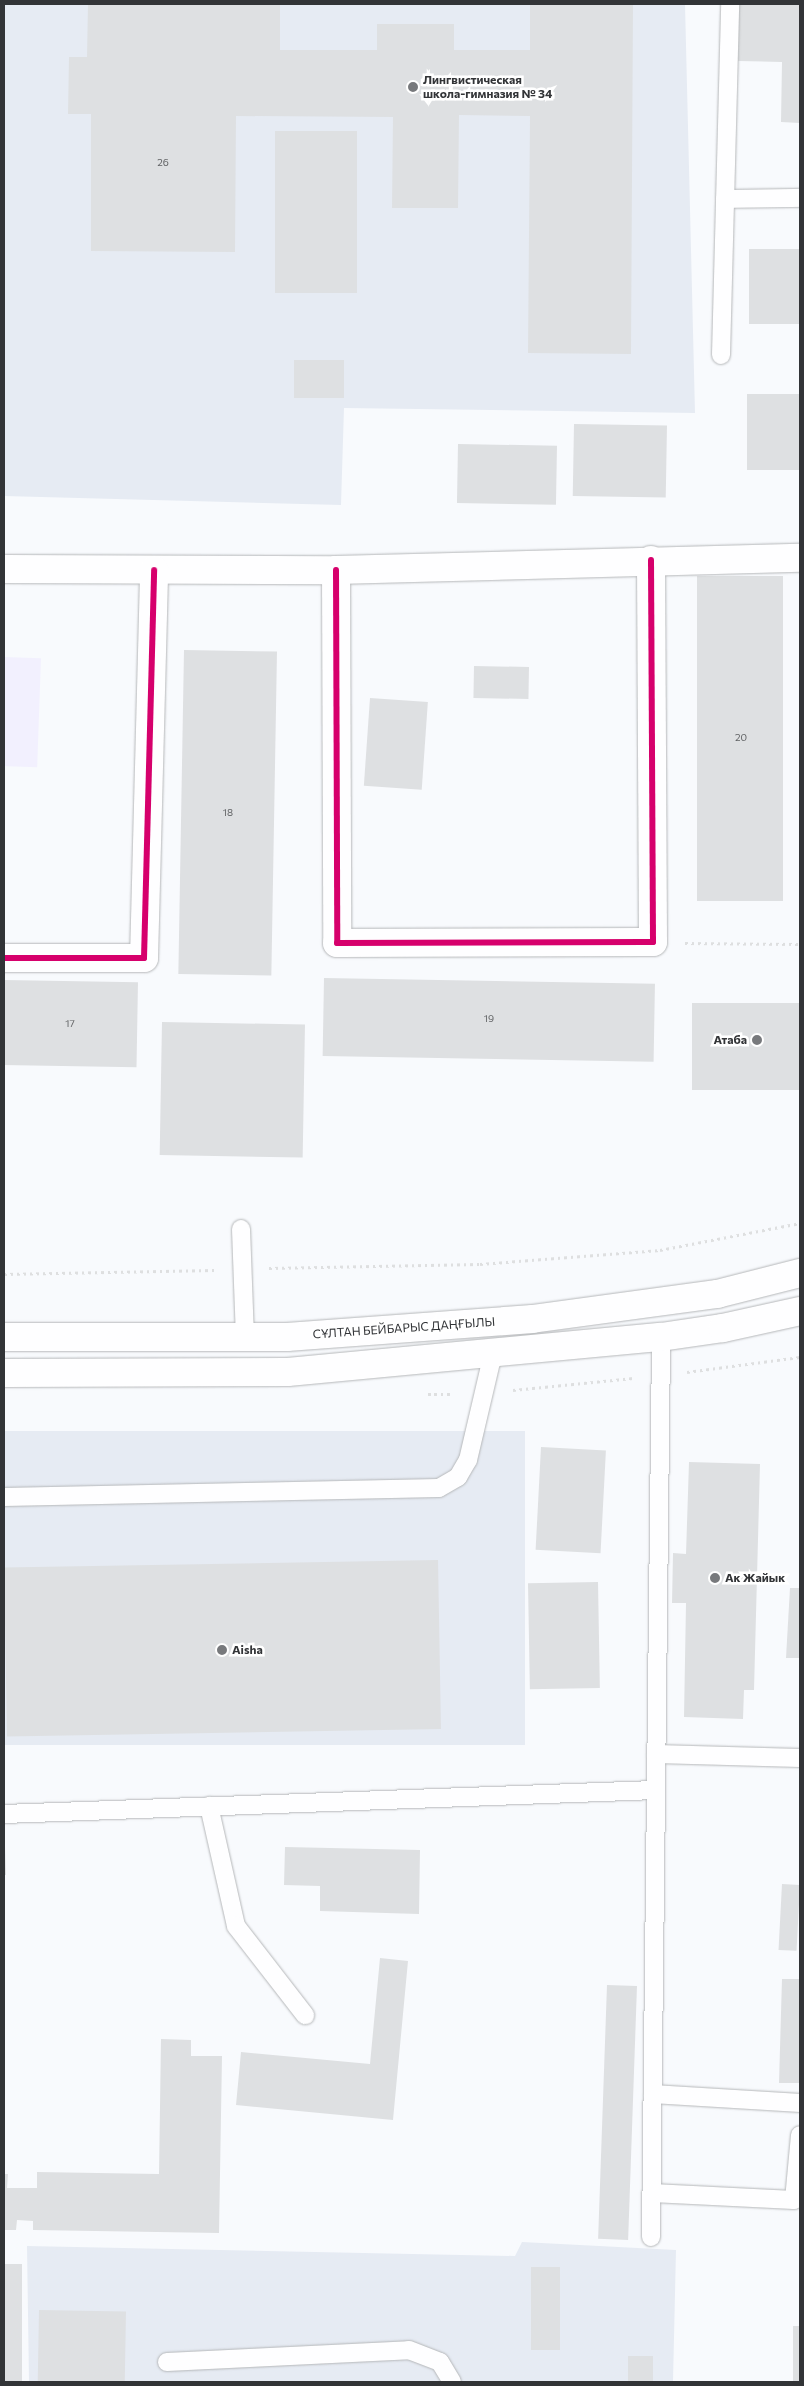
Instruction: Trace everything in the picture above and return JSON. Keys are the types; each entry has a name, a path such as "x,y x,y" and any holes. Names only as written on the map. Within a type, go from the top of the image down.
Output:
{"street":[{"path":"4,569 336,570 651,560 800,558"},
{"path":"336,570 337,943 653,942 651,560"},
{"path":"4,958 144,958 154,570"},
{"name":"СҰЛТАН БЕЙБАРЫС ДАҢҒЫЛЫ","path":"4,1338 287,1337 532,1319 717,1294 800,1273"},
{"path":"4,1373 288,1372 661,1336 723,1328 800,1311"}],"lane":[{"path":"721,355 730,4"},
{"path":"724,199 800,198"},
{"path":"241,1228 245,1269 245,1336"},
{"path":"652,2237 661,1336"},
{"path":"4,1497 439,1488 458,1476 468,1460 493,1353"},
{"path":"656,1754 800,1758"},
{"path":"4,1814 656,1790"},
{"path":"209,1806 236,1926 305,2015"},
{"path":"653,2094 800,2103"},
{"path":"652,2193 794,2200 800,2135"},
{"path":"167,2362 409,2350 440,2362 452,2382"}],"path":[{"path":"644,942 800,944"},
{"path":"4,1274 480,1264 660,1250 800,1223"}],"shaded area":[{"path":"4,4 685,4 695,413 344,408 341,505 4,496"},
{"path":"4,657 41,658 37,767 4,766"},
{"path":"4,1431 525,1431 525,1745 4,1745"},
{"path":"522,2242 676,2250 673,2382 29,2382 27,2246 515,2256"}],"building":[{"path":"88,4 280,4 280,50 377,50 377,24 454,24 454,50 530,50 530,4 633,4 631,354 528,353 530,116 459,115 458,208 392,208 393,117 236,116 235,252 91,251 91,114 68,114 69,57 87,57"},
{"path":"739,4 800,4 800,123 781,122 782,62 738,61"},
{"path":"275,131 357,131 357,293 275,293"},
{"path":"749,249 800,249 800,324 749,324"},
{"path":"294,360 344,360 344,398 294,398"},
{"path":"747,394 800,394 800,470 747,470"},
{"path":"574,424 667,426 666,498 573,496"},
{"path":"458,444 557,446 556,505 457,503"},
{"path":"697,576 783,576 783,901 697,901"},
{"path":"184,650 277,652 271,976 178,974"},
{"path":"474,666 529,667 528,699 473,698"},
{"path":"370,698 428,702 422,790 364,786"},
{"path":"324,978 655,984 654,1062 323,1056"},
{"path":"4,980 138,982 136,1067 4,1065"},
{"path":"692,1003 800,1003 800,1090 692,1090"},
{"path":"162,1022 305,1024 303,1157 160,1155"},
{"path":"541,1447 606,1450 601,1553 536,1550"},
{"name":"Ак Жайык","path":"689,1462 760,1464 754,1690 744,1690 743,1719 684,1717 686,1603 672,1603 673,1553 686,1554"},
{"name":"Aisha","path":"438,1560 441,1729 7,1737 4,1568"},
{"path":"598,1582 600,1688 530,1689 528,1583"},
{"path":"790,1588 800,1588 800,1658 786,1658"},
{"path":"5,1847 6,1875 4,1875"},
{"path":"285,1847 420,1850 419,1914 320,1911 320,1886 284,1885"},
{"path":"782,1884 800,1885 797,1951 779,1950"},
{"path":"380,1958 408,1961 393,2120 236,2105 241,2052 370,2064"},
{"path":"782,1979 800,1979 800,2083 779,2083"},
{"path":"607,1985 637,1986 628,2240 598,2239"},
{"path":"161,2039 191,2040 191,2056 222,2056 219,2233 33,2230 33,2221 17,2220 16,2230 4,2230 4,2174 8,2174 7,2188 37,2188 37,2172 159,2174"},
{"path":"4,2264 22,2264 22,2382 4,2382"},
{"path":"531,2267 560,2267 560,2350 531,2350"},
{"path":"39,2310 126,2312 125,2382 38,2382"},
{"path":"793,2326 800,2326 800,2382 793,2382"},
{"path":"628,2356 653,2356 653,2382 628,2382"}],"cycle path":[{"path":"336,570 337,943 653,942 651,560"},
{"path":"4,958 144,958 154,570"}],"place":[{"name":"Лингвистическая школа-гимназия № 34","path":"413,87"},
{"name":"Атаба","path":"757,1040"},
{"name":"Ак Жайык","path":"715,1578"},
{"name":"Aisha","path":"222,1650"}]}
